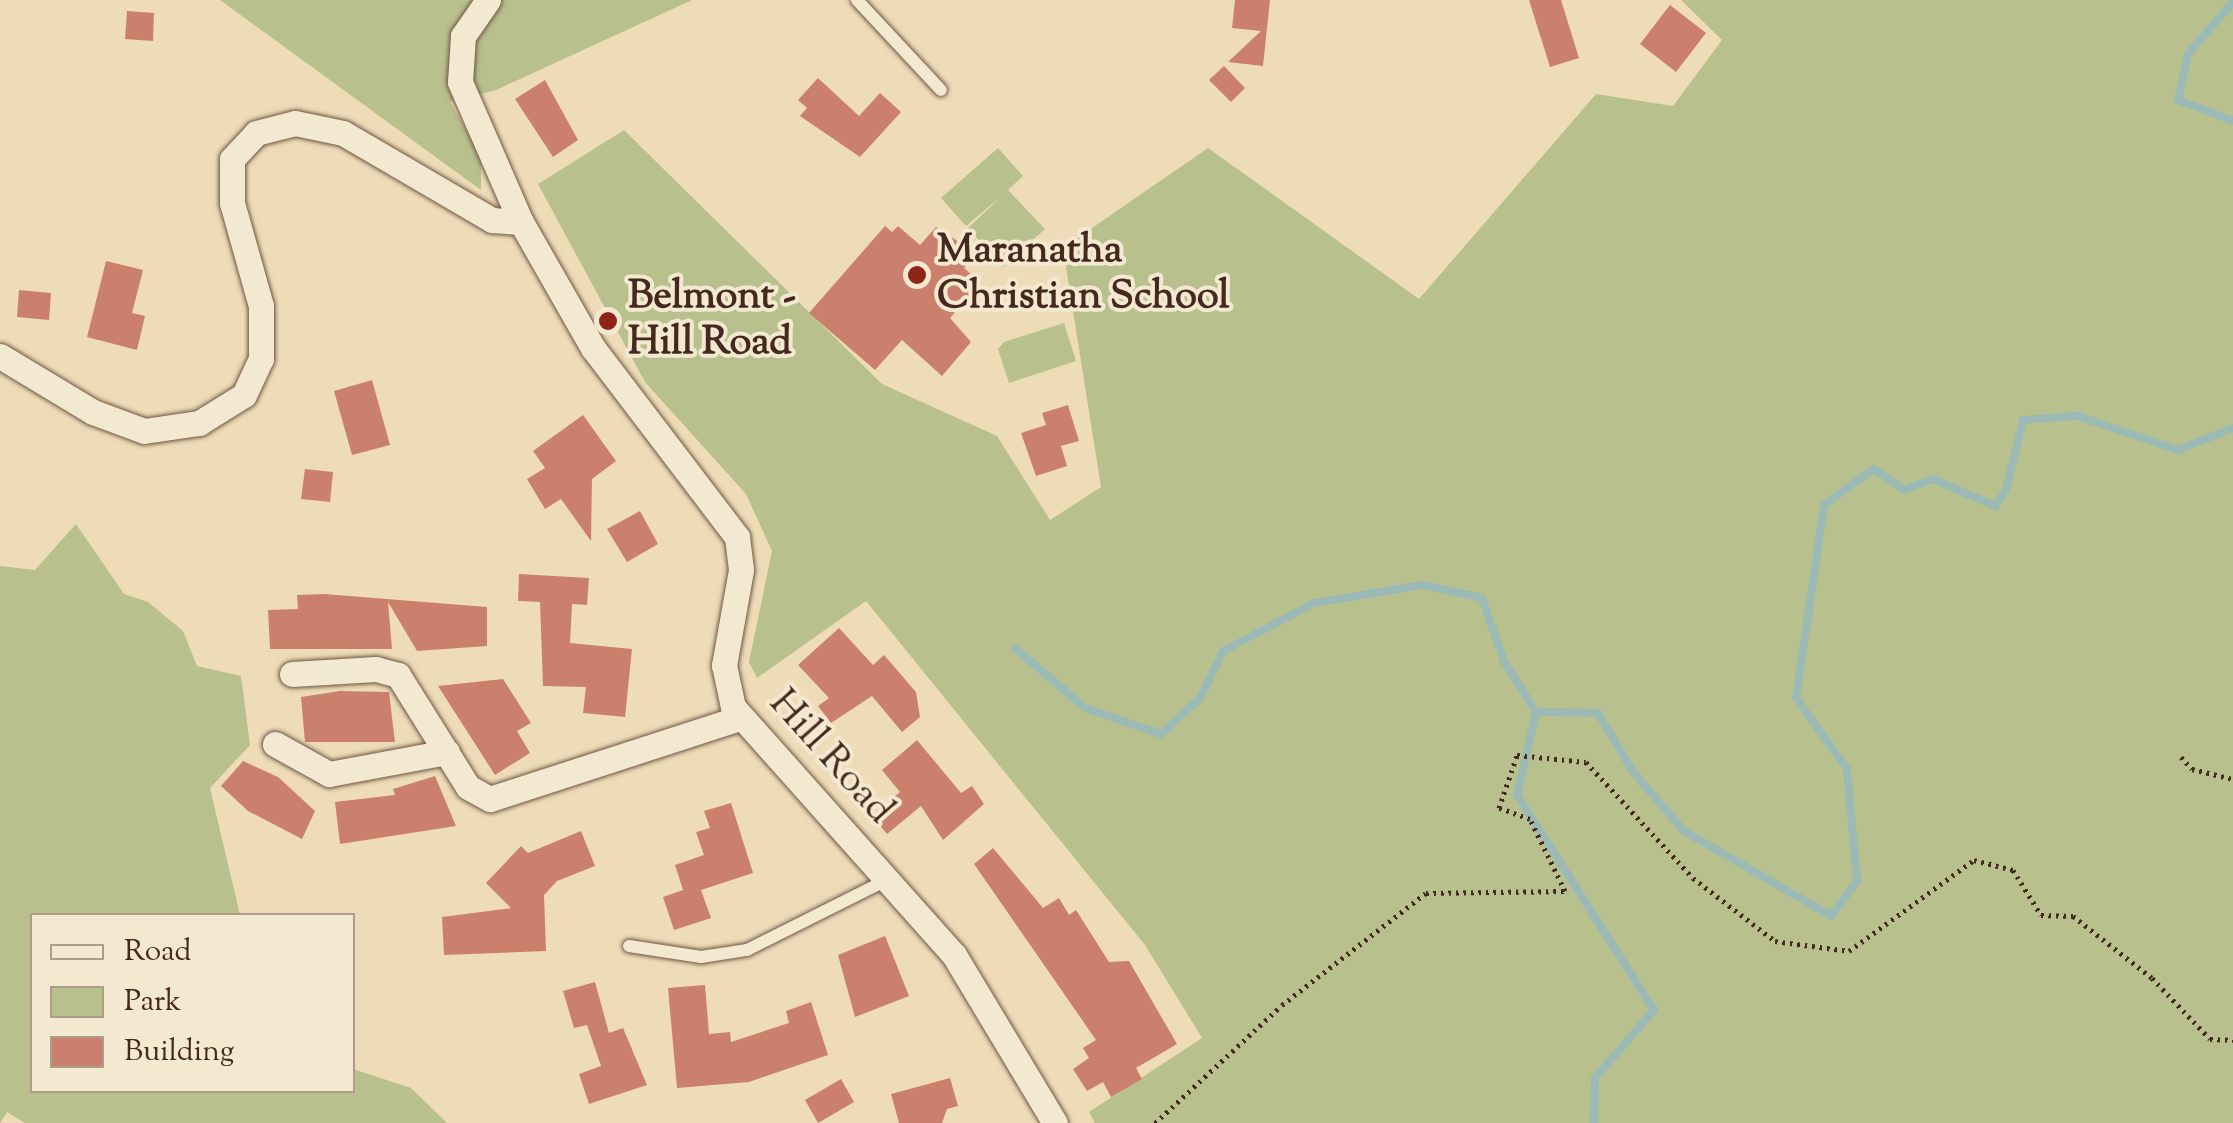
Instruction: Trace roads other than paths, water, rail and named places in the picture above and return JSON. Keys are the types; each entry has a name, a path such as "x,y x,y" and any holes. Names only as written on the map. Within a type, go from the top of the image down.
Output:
{"street":[{"name":"Hill Road","path":"488,0 463,36 460,82 521,222 593,348 732,526 741,570 724,664 739,718 890,879 954,956 1054,1123"},
{"path":"0,356 93,412 144,431 199,423 244,395 261,359 261,306 232,202 232,159 256,133 282,126 343,134 492,220 521,222"},
{"path":"402,679 426,666"},
{"path":"292,674 376,669 402,679 472,792 504,798 739,718"},
{"path":"275,744 329,774 447,752"}],"lane":[{"path":"857,0 941,90"},
{"path":"628,946 690,957 747,950 890,879"}],"waterway":[{"path":"2233,2 2188,54 2178,100 2233,121"},
{"path":"1594,1123 1595,1078 1654,1010 1517,795 1536,712 1598,713 1633,772 1684,831 1831,916 1857,881 1847,769 1796,698 1824,505 1874,469 1904,490 1933,479 1995,506 2006,490 2023,420 2078,416 2178,450 2233,428"},
{"path":"1015,648 1085,708 1161,734 1200,698 1223,651 1314,603 1423,585 1482,598 1504,661 1536,712"}],"place":[{"name":"Maranatha Christian School","path":"917,275"},
{"name":"Belmont - Hill Road","path":"608,321"}]}
